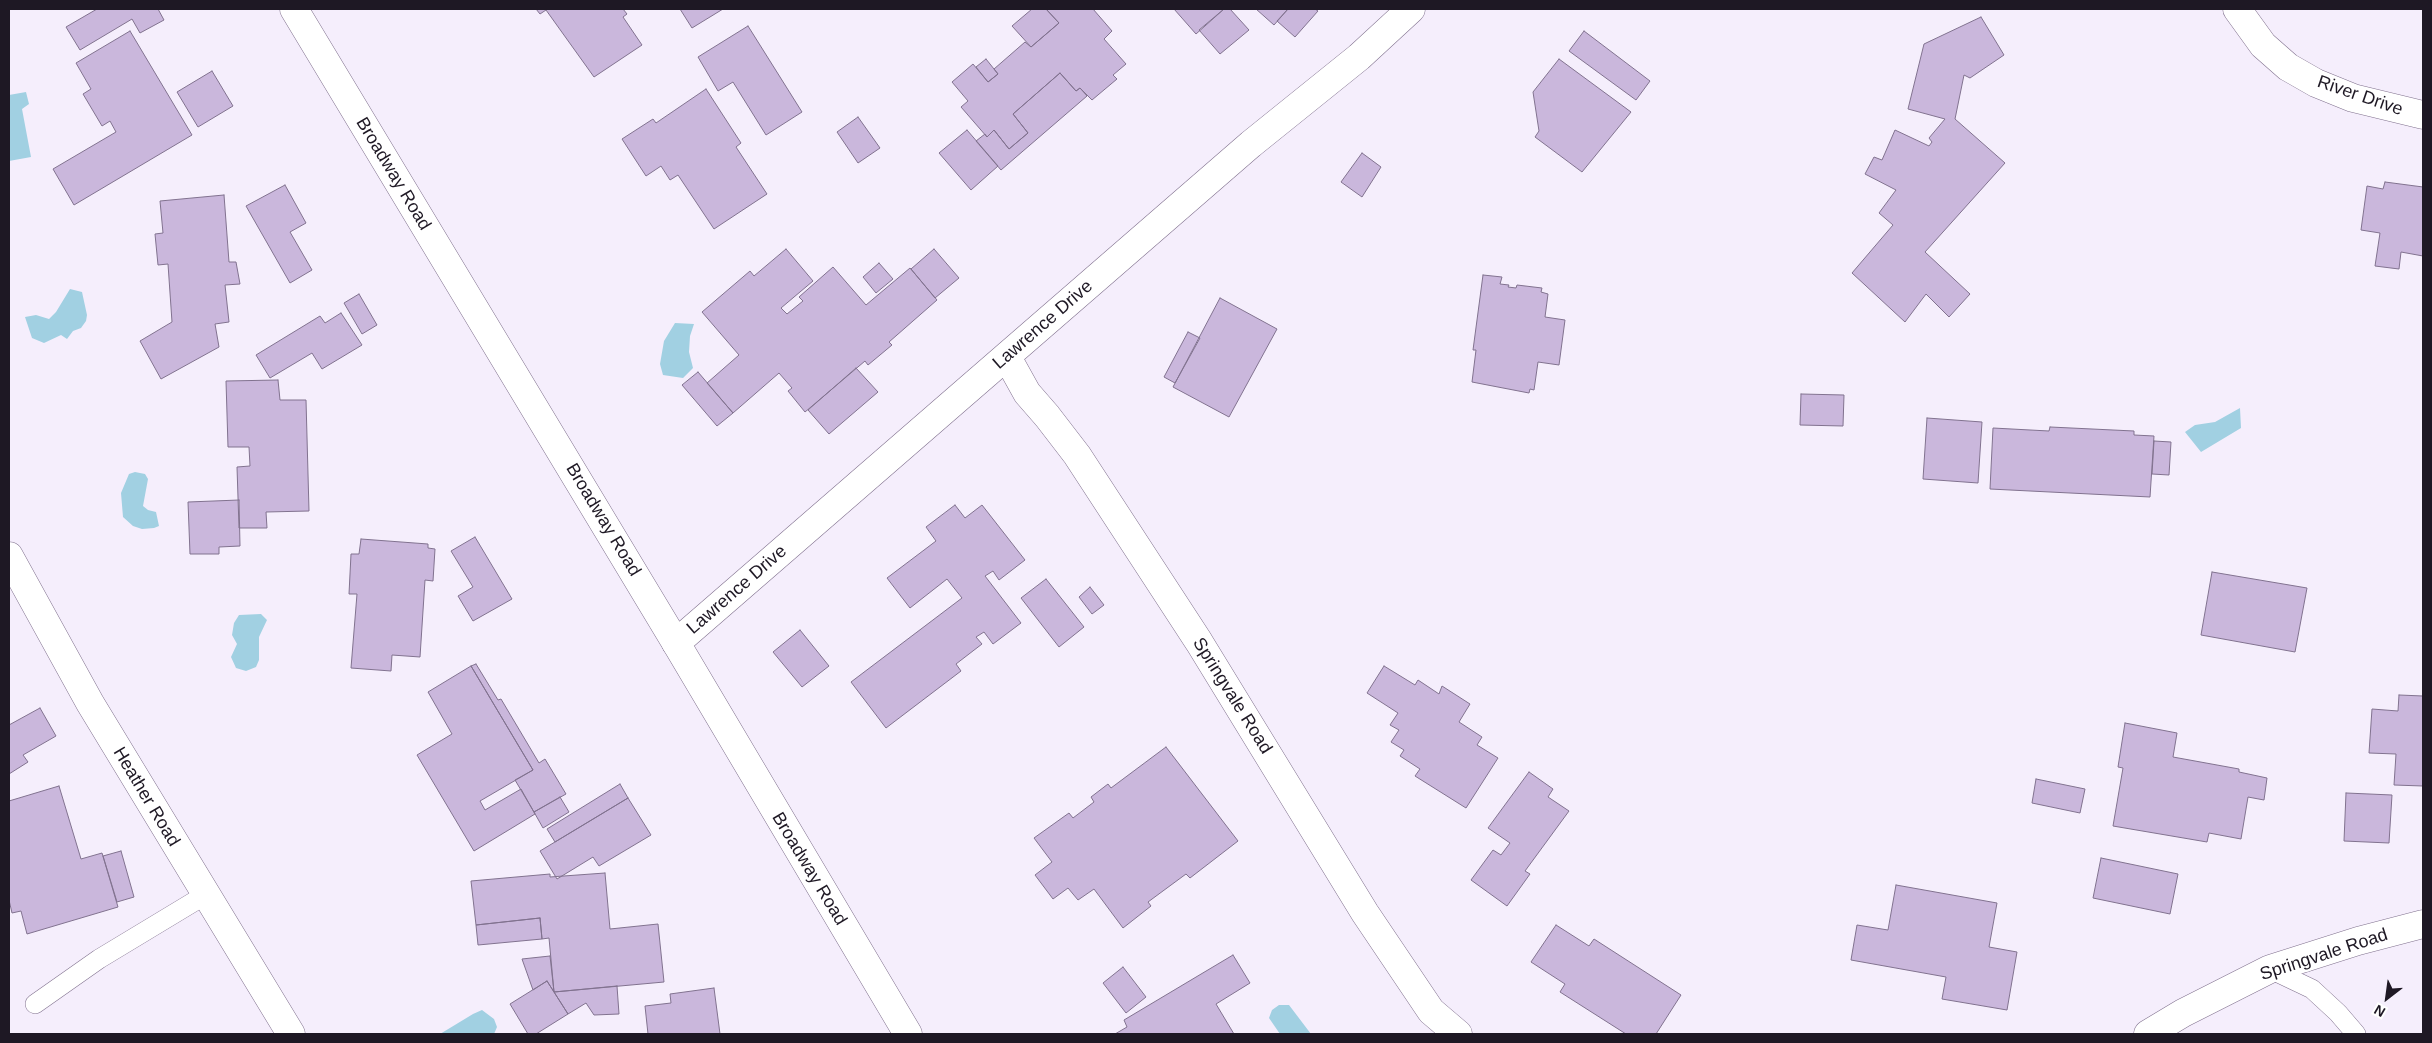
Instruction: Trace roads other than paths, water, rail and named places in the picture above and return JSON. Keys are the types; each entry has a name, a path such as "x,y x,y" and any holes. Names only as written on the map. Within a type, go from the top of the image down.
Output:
{"street":[{"name":"Broadway Road","path":"294,9 676,643 908,1034"},
{"name":"Lawrence Drive","path":"676,643 1251,144 1359,57 1411,9"},
{"name":"River Drive","path":"2237,9 2263,45 2288,67 2316,83 2353,98 2423,115"},
{"name":"Springvale Road","path":"1007,357 1027,394 1047,416 1077,455 1199,642 1366,913 1431,1011 1458,1034"},
{"name":"Heather Road","path":"9,556 90,703 291,1034"},
{"name":"Springvale Road","path":"2148,1034 2183,1013 2270,969 2358,941 2423,924"}],"lane":[{"path":"35,1004 99,958 205,895"},
{"path":"2270,969 2312,989 2338,1013 2356,1034"}],"water":[{"path":"26,92 29,104 22,109 31,157 9,161 9,95"},
{"path":"70,289 82,292 87,315 86,321 81,328 73,331 67,339 61,335 44,343 32,338 25,317 36,315 49,319 56,312"},
{"path":"675,323 694,324 690,336 689,352 693,368 683,378 663,375 660,364 664,341"},
{"path":"2240,408 2241,428 2201,452 2185,432 2195,425 2215,422"},
{"path":"135,472 145,474 148,479 143,506 148,510 156,512 159,526 154,528 142,529 133,526 123,517 121,493 129,474"},
{"path":"261,614 267,620 259,637 259,660 256,667 246,671 236,668 231,657 237,644 232,635 234,623 239,615"},
{"path":"1279,1005 1289,1005 1311,1034 1280,1034 1269,1018 1272,1010"},
{"path":"482,1010 494,1019 497,1027 494,1034 440,1034 473,1014"}]}
